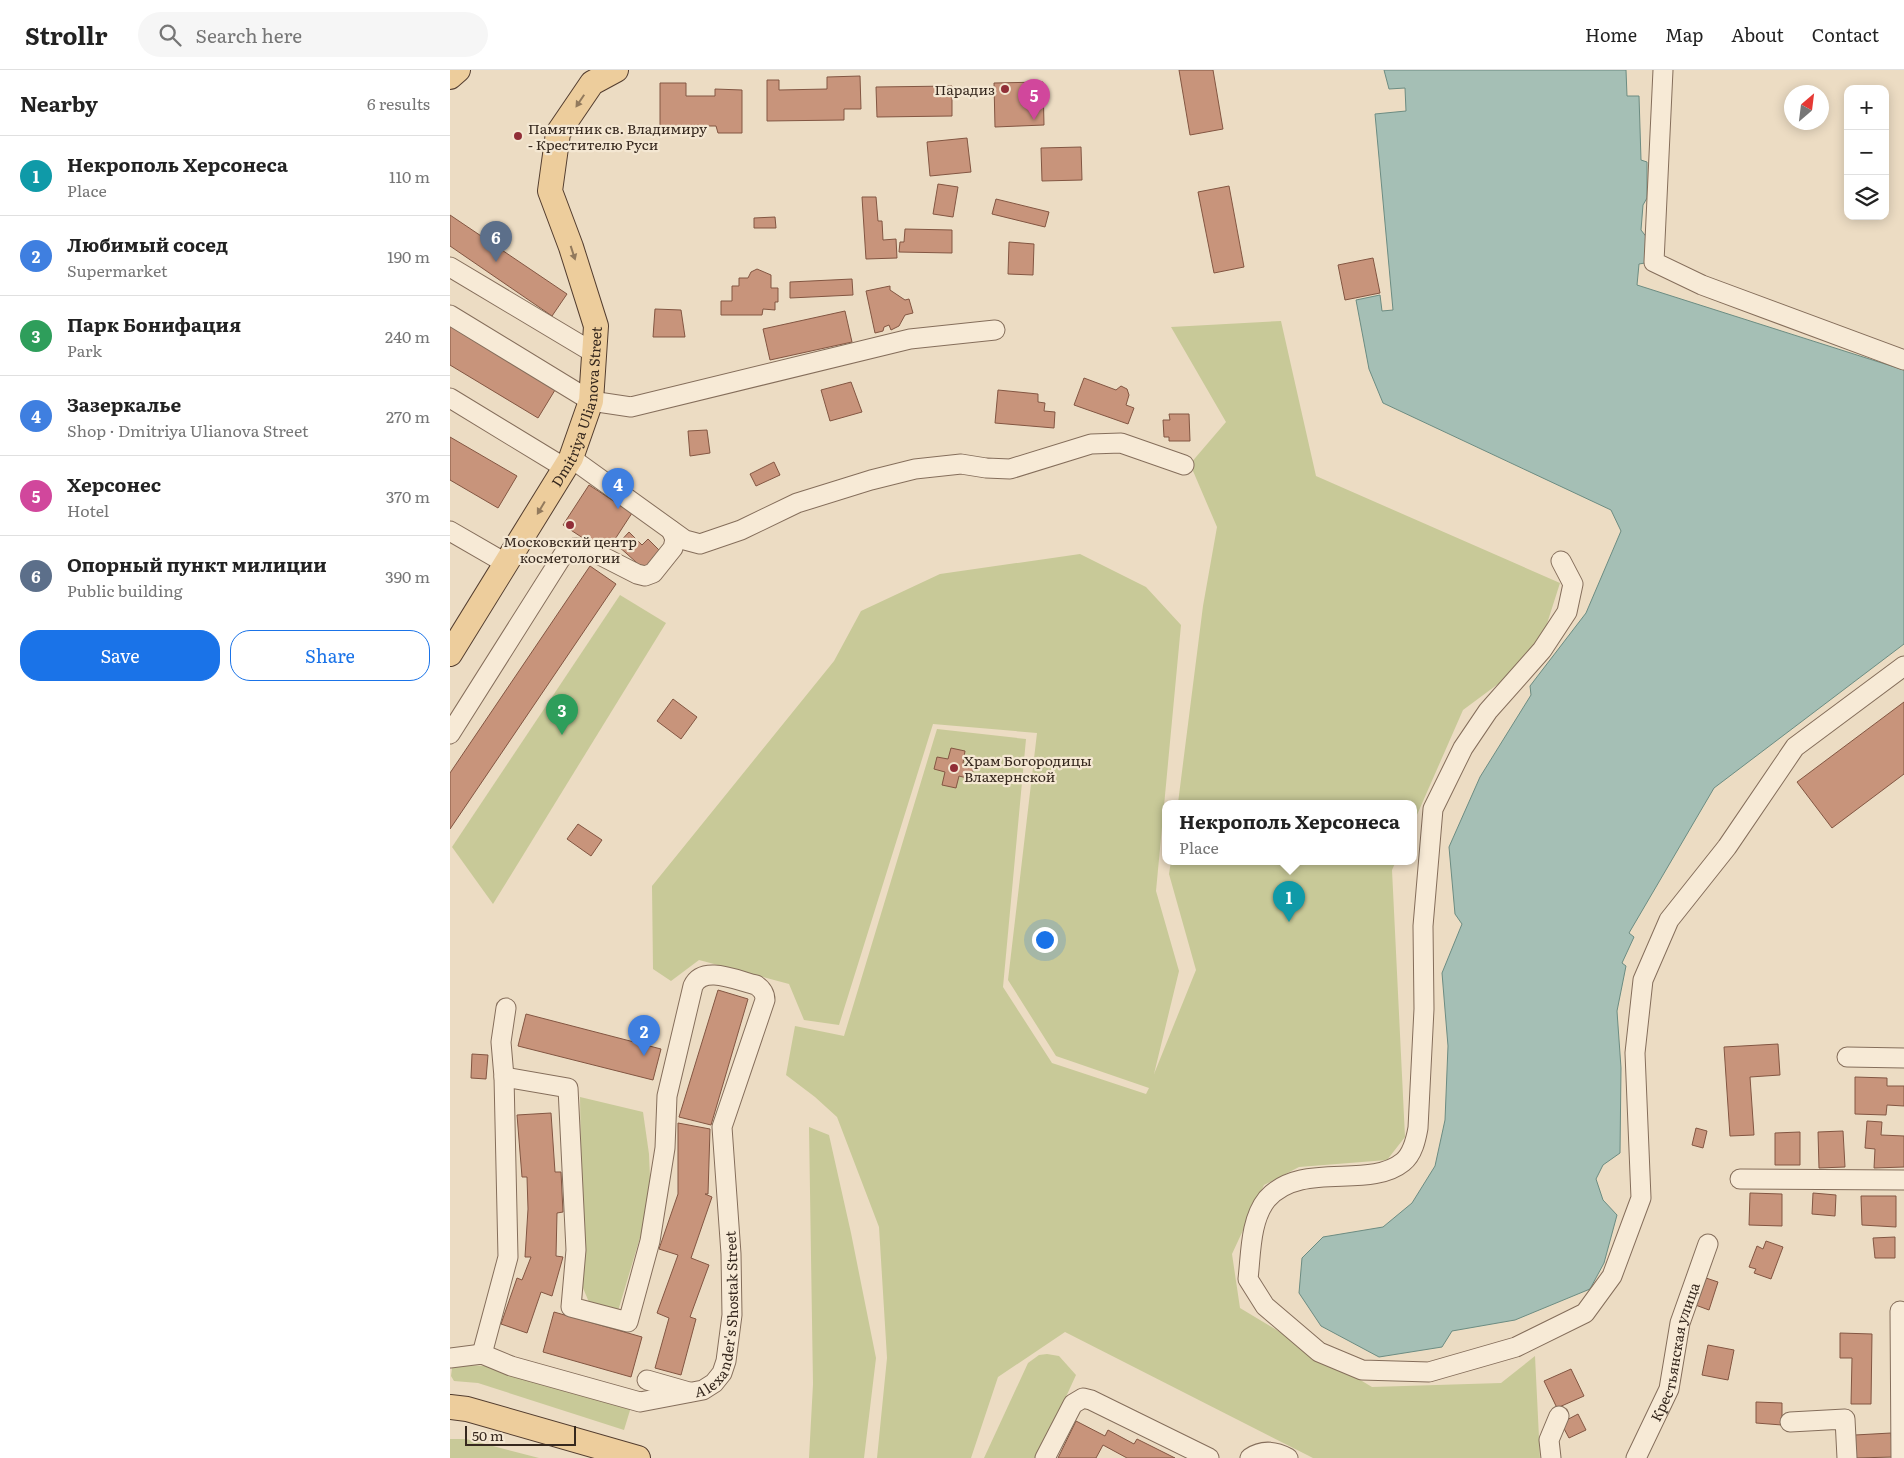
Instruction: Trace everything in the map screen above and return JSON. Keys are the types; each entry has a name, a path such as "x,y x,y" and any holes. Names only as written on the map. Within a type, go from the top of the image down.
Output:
{"main road":[{"path":"450,76 458,70"},
{"name":"Dmitriya Ulianova Street","path":"450,654 568,463 591,401 596,326 571,247 550,191 558,133 592,84 616,70"},
{"path":"450,1407 467,1409 638,1458"}],"street":[{"path":"1663,70 1654,262 1702,285 1904,360"},
{"path":"450,267 594,353"},
{"path":"450,315 591,401 631,406 910,339 995,330"},
{"path":"450,398 568,463 685,540 700,544 741,530 797,503 870,480 916,469 962,464 1010,469 1091,444 1121,443 1184,465"},
{"path":"450,734 563,555 575,548 588,549 637,574 645,576 652,573 673,548 675,539 671,530"},
{"path":"450,531 507,564"},
{"path":"1561,561 1573,584 1567,612 1542,650 1488,711 1463,748 1433,809 1423,926 1424,1010 1418,1128 1414,1144 1405,1161 1386,1172 1303,1179 1283,1187 1267,1199 1256,1221 1248,1279 1265,1306 1319,1352 1362,1370 1429,1372 1516,1347 1585,1313 1612,1276 1641,1198 1635,1054 1643,980 1669,920 1727,847 1795,746 1904,666"},
{"name":"Alexander's Shostak Street","path":"450,1358 482,1354 511,1366 640,1402 703,1390 714,1383 722,1373 726,1361 732,1315 732,1254 722,1126 766,1000 765,996 756,985 713,974 703,975 693,986 667,1096 665,1148 650,1241 628,1322 571,1306 576,1250 568,1088 504,1076"},
{"path":"482,1354 508,1257 504,1076 501,1042 506,1008"},
{"path":"1847,1057 1904,1058"},
{"path":"1740,1179 1904,1180"},
{"name":"Крестьянская улица","path":"1636,1458 1669,1390 1680,1323 1708,1244"},
{"path":"1900,1311 1902,1458"},
{"path":"647,1380 690,1392"},
{"path":"1045,1458 1073,1404 1083,1398 1209,1458"},
{"path":"1551,1458 1549,1440 1559,1416"},
{"path":"1790,1422 1845,1419 1847,1458"},
{"path":"1250,1458 1263,1452 1272,1452 1288,1458"}],"green space":[{"path":"1281,321 1316,476 1560,583 1537,655 1463,710 1417,815 1417,800 1178,800 1203,606 1217,527 1190,464 1226,422 1171,327"},
{"path":"1080,554 1146,587 1181,625 1165,800 1162,800 1162,827 1156,891 1179,971 1154,1074 1196,970 1169,874 1170,865 1394,865 1392,870 1405,1137 1387,1160 1299,1167 1264,1185 1232,1254 1240,1308 1372,1387 1501,1383 1535,1356 1540,1458 1313,1458 1065,1332 998,1377 971,1458 877,1458 887,1358 879,1227 837,1117 786,1075 795,1026 844,1036 937,729 1026,739 1003,987 1052,1063 1146,1094 1149,1088 1056,1056 1008,980 1037,733 933,724 839,1025 804,1020 789,984 699,960 671,981 653,969 652,886 834,661 861,611 940,574"},
{"path":"620,595 666,623 493,904 452,847"},
{"path":"580,1097 643,1112 649,1154 651,1201 618,1311 591,1307 583,1288"},
{"path":"809,1127 829,1135 876,1358 864,1458 809,1458 813,1384"},
{"path":"1039,1355 1059,1356 1076,1375 1038,1458 984,1458 1028,1363"},
{"path":"465,1365 488,1366 631,1407 624,1430 478,1383 454,1381 451,1376 452,1368"},
{"path":"450,1439 466,1439 539,1458 450,1458"}],"shaded area":[{"path":"1384,70 1626,70 1627,96 1639,96 1641,160 1647,162 1647,198 1643,205 1641,230 1648,239 1645,263 1639,264 1637,285 1904,370 1904,644 1714,788 1629,933 1634,937 1622,963 1626,966 1617,1011 1621,1068 1620,1153 1603,1165 1596,1179 1603,1200 1617,1215 1604,1263 1590,1289 1515,1320 1452,1331 1442,1347 1379,1357 1321,1326 1299,1293 1302,1258 1323,1237 1383,1227 1412,1203 1435,1166 1445,1120 1448,1046 1442,973 1462,924 1455,914 1449,847 1480,777 1531,695 1530,686 1586,613 1621,531 1611,510 1383,403 1369,369 1356,300 1380,295 1382,311 1393,310 1375,114 1406,111 1405,88 1389,89"}],"building":[{"path":"1179,70 1213,70 1223,129 1190,135"},
{"path":"860,76 861,109 844,109 844,120 767,121 767,80 779,80 779,90 827,89 827,77"},
{"path":"1043,82 1044,125 995,127 994,83"},
{"path":"660,83 686,83 686,96 715,96 715,89 742,90 742,133 718,133 716,126 689,126 689,135 660,135"},
{"path":"952,86 952,116 877,117 876,87"},
{"path":"967,138 971,172 930,176 927,142"},
{"path":"1081,147 1082,180 1042,181 1041,148"},
{"path":"938,184 958,187 953,217 933,214"},
{"path":"1229,186 1244,267 1214,273 1198,192"},
{"path":"862,197 876,197 878,221 882,221 883,240 896,239 897,258 866,259"},
{"path":"996,199 1049,212 1045,227 992,214"},
{"path":"450,215 567,294 552,316 450,246"},
{"path":"775,217 776,228 754,228 754,218"},
{"path":"905,229 952,230 952,253 899,252 900,242 904,242"},
{"path":"1009,242 1034,244 1033,275 1008,274"},
{"path":"1373,258 1380,293 1345,300 1338,265"},
{"path":"757,269 771,275 771,288 778,288 778,302 775,302 775,310 763,309 762,315 721,315 721,301 732,301 732,286 739,286 739,278 748,278 751,272"},
{"path":"852,279 853,295 790,298 790,282"},
{"path":"890,286 890,290 905,300 909,299 913,313 905,315 899,326 891,330 889,325 884,327 883,331 875,333 866,291"},
{"path":"655,309 681,310 685,337 653,337"},
{"path":"845,311 852,342 770,360 763,329"},
{"path":"450,326 555,390 538,418 450,365"},
{"path":"1084,378 1116,390 1121,386 1127,389 1129,395 1126,405 1134,408 1128,424 1074,405"},
{"path":"851,382 862,412 830,421 821,390"},
{"path":"998,390 1038,394 1038,402 1045,403 1044,411 1055,412 1054,428 995,423"},
{"path":"1169,414 1189,414 1190,441 1169,441 1169,437 1164,437 1163,420 1170,420"},
{"path":"707,430 710,453 690,456 688,431"},
{"path":"450,437 517,476 498,508 450,480"},
{"path":"774,462 780,475 756,486 750,474"},
{"path":"589,485 632,513 606,553 563,525"},
{"path":"629,532 642,545 648,539 662,553 646,571 617,545"},
{"path":"590,566 616,584 450,829 450,773"},
{"path":"673,699 697,717 681,739 657,721"},
{"path":"1904,702 1904,774 1832,828 1797,782"},
{"name":"Храм Богородицы Влахернской","path":"951,748 965,751 963,763 974,766 971,779 959,776 956,788 942,785 945,772 934,769 937,757 948,759"},
{"path":"578,824 602,840 591,856 567,839"},
{"path":"718,990 748,999 711,1125 679,1117"},
{"path":"526,1014 661,1049 653,1080 518,1046"},
{"path":"1778,1044 1780,1075 1750,1077 1754,1135 1730,1136 1724,1047"},
{"path":"472,1054 488,1055 486,1079 471,1078"},
{"path":"1855,1077 1887,1078 1887,1086 1904,1086 1904,1106 1887,1105 1886,1115 1855,1114"},
{"path":"551,1113 555,1172 561,1172 563,1212 557,1213 556,1256 563,1257 552,1296 541,1292 527,1333 501,1324 517,1278 522,1280 531,1257 525,1257 528,1209 527,1177 522,1177 517,1115"},
{"path":"1867,1121 1882,1122 1881,1135 1904,1136 1904,1167 1874,1168 1875,1149 1865,1148"},
{"path":"678,1123 710,1129 708,1194 705,1194 712,1197 691,1258 709,1265 690,1317 696,1319 681,1375 655,1368 669,1318 657,1313 678,1255 659,1249 678,1194"},
{"path":"1696,1128 1707,1131 1703,1148 1692,1145"},
{"path":"1843,1131 1845,1167 1819,1168 1818,1132"},
{"path":"1800,1132 1800,1165 1775,1165 1775,1133"},
{"path":"1750,1193 1782,1194 1782,1226 1749,1225"},
{"path":"1813,1193 1836,1195 1835,1216 1812,1214"},
{"path":"1861,1196 1896,1196 1896,1227 1862,1225"},
{"path":"1895,1237 1895,1258 1875,1258 1873,1238"},
{"path":"1766,1241 1783,1247 1771,1279 1754,1273 1756,1269 1749,1267 1757,1246 1763,1249"},
{"path":"1700,1276 1718,1282 1709,1310 1690,1303"},
{"path":"554,1312 642,1337 631,1377 543,1352"},
{"path":"1840,1333 1872,1334 1871,1404 1851,1404 1852,1358 1840,1358"},
{"path":"1708,1345 1734,1350 1728,1380 1702,1375"},
{"path":"1571,1369 1584,1396 1557,1408 1544,1381"},
{"path":"1756,1402 1782,1403 1782,1425 1756,1423"},
{"path":"1578,1414 1586,1430 1569,1438 1561,1423"},
{"path":"1076,1421 1105,1436 1108,1430 1134,1444 1137,1439 1175,1458 1127,1458 1103,1445 1096,1458 1058,1458"},
{"path":"1891,1433 1893,1457 1856,1458 1855,1435"}],"place":[{"name":"Парадиз","path":"1005,89"},
{"name":"Херсонес","path":"1034,120"},
{"name":"Памятник св. Владимиру - Крестителю Руси","path":"518,136"},
{"name":"Опорный пункт милиции","path":"496,262"},
{"name":"Зазеркалье","path":"618,509"},
{"name":"Московский центр косметологии","path":"570,525"},
{"name":"Парк Бонифация","path":"562,735"},
{"name":"Храм Богородицы Влахернской","path":"954,768"},
{"name":"Некрополь Херсонеса","path":"1289,922"},
{"name":"Любимый сосед","path":"644,1056"}]}
